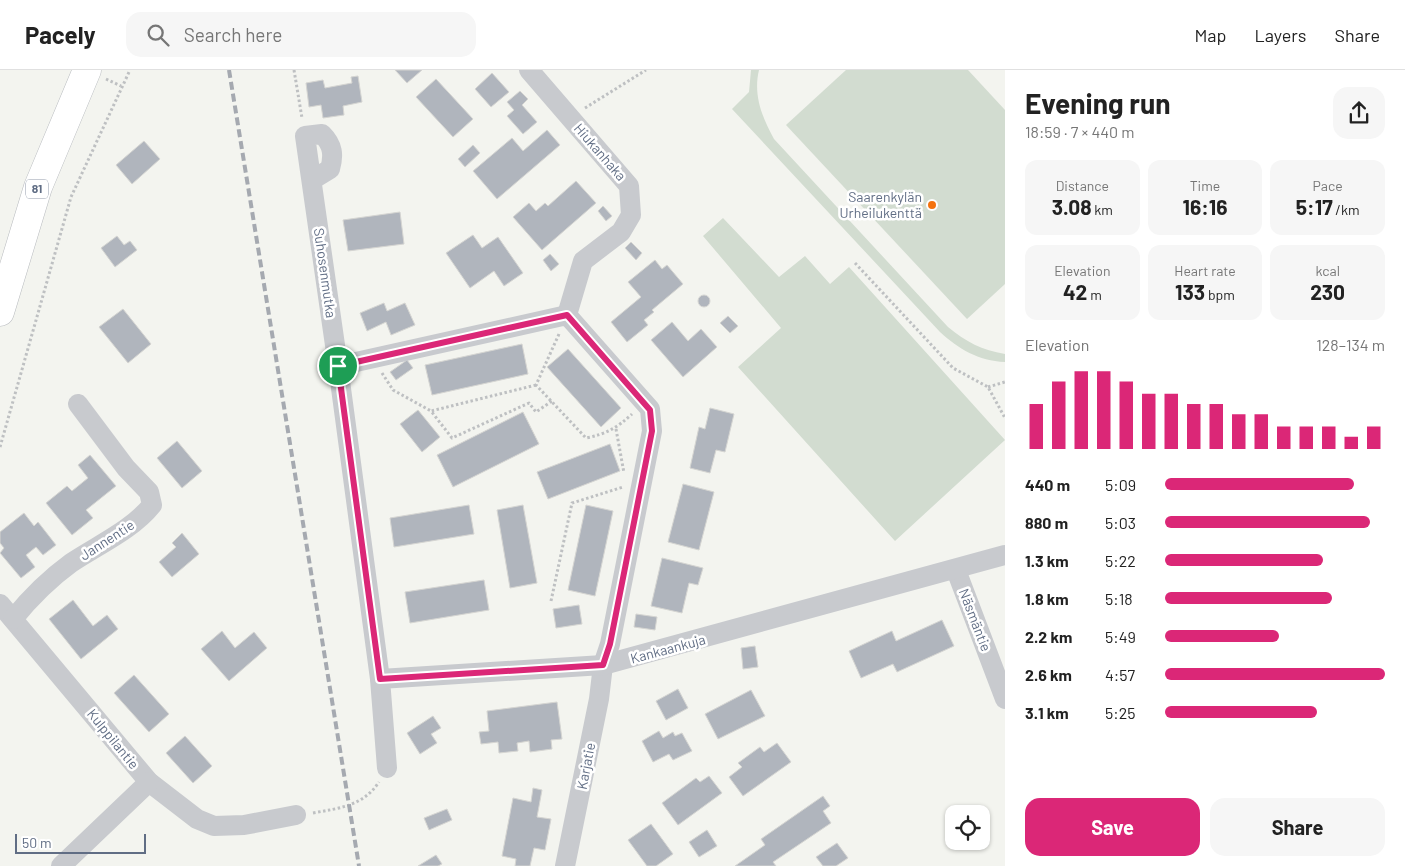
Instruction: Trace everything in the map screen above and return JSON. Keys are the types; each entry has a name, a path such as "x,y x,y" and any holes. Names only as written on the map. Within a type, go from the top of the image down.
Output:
{"main road":[{"name":"81","path":"0,312 38,187 93,73"}],"street":[{"name":"Hiukanhaka","path":"529,70 629,186 631,215 621,232 583,261 567,315"},
{"name":"Suhosenmutka","path":"305,136 380,679"},
{"path":"338,366 567,315 650,410 652,431 610,644 603,665"},
{"name":"Jannentie","path":"6,611 70,564 142,518 152,505 149,492 126,468 78,404"},
{"name":"Kankaankuja","path":"380,679 603,665 956,570 1005,555"},
{"name":"Näsmäntie","path":"956,570 1005,699"},
{"name":"Kulppilantie","path":"6,611 148,782 69,864"},
{"name":"Karjatie","path":"566,866 599,699 603,665"},
{"path":"380,679 387,768"},
{"path":"148,782 197,819 214,826 244,825 296,816"}],"path":[{"path":"0,447 5,435 71,197 130,70"},
{"path":"294,70 305,136"},
{"path":"570,118 646,70"},
{"path":"93,73 121,86"},
{"path":"855,263 953,368 988,387 1005,418"},
{"path":"536,384 567,315"},
{"path":"377,357 383,376 393,390 431,411 452,438 529,403 536,412 552,401"},
{"path":"988,387 1005,382"},
{"path":"536,384 586,438 604,435 616,429 644,403"},
{"path":"431,411 536,384"},
{"path":"551,600 572,502 618,487 627,488 616,429"},
{"path":"0,433 5,435"},
{"path":"296,816 348,807 365,798 387,768"}],"shaded area":[{"name":"Saarenkylän Urheilukenttä","path":"751,70 759,70 757,79 758,97 774,139 948,327 975,345 1005,354 1005,362 978,357 954,344 940,332 732,109 749,92"},
{"name":"Saarenkylän Urheilukenttä","path":"846,70 968,70 1005,110 1005,284 967,319 786,125"},
{"path":"723,218 779,277 805,256 830,284 849,267 1005,440 895,541 738,367 781,328 703,236"}],"building":[{"path":"395,70 422,70 407,83"},
{"path":"492,73 509,92 491,107 475,89"},
{"path":"358,76 362,102 343,106 344,115 323,118 321,105 309,107 306,83 323,80 325,88 352,83 351,77"},
{"path":"436,79 473,119 453,137 416,97"},
{"path":"520,91 528,99 522,105 537,122 523,134 507,116 514,110 507,102"},
{"path":"547,130 560,145 497,199 473,171 512,138 523,151"},
{"path":"144,141 160,159 132,184 116,165"},
{"path":"473,145 480,153 465,167 458,159"},
{"path":"576,181 596,203 542,250 513,217 529,203 536,211 545,203 548,206"},
{"path":"603,206 612,216 606,221 598,211"},
{"path":"400,212 404,244 348,251 343,220"},
{"path":"473,235 482,248 498,237 523,273 504,286 494,271 470,288 446,253"},
{"path":"117,236 124,245 130,241 137,250 115,267 101,248"},
{"path":"631,242 642,253 636,260 625,248"},
{"path":"550,254 559,264 551,271 543,260"},
{"path":"655,260 662,269 667,265 683,284 652,310 654,312 644,320 648,325 627,342 611,322 641,297 628,282"},
{"path":"702,295 706,295 710,301 706,307 702,307 698,303 698,299"},
{"path":"384,303 387,311 405,303 415,325 391,335 386,322 367,331 360,313"},
{"path":"123,309 151,344 128,363 99,327"},
{"path":"728,316 738,326 730,333 720,323"},
{"path":"672,322 688,341 701,329 717,347 683,377 651,340"},
{"path":"522,344 528,374 432,395 425,365"},
{"path":"568,349 621,408 601,427 547,367"},
{"path":"407,360 413,368 396,380 390,372"},
{"path":"710,408 734,414 725,452 716,450 710,473 690,468 699,427 705,429"},
{"path":"418,410 440,437 422,452 400,424"},
{"path":"523,412 539,444 453,487 437,455"},
{"path":"177,441 202,471 182,488 157,458"},
{"path":"610,444 620,471 548,499 537,472"},
{"path":"90,455 116,486 86,510 93,518 72,535 46,503 67,486 72,491 88,478 78,465"},
{"path":"683,484 714,492 699,550 668,542"},
{"path":"469,505 474,534 394,547 390,518"},
{"path":"523,505 537,583 510,588 497,510"},
{"path":"586,505 613,511 595,596 568,590"},
{"path":"24,513 34,526 38,522 56,545 43,555 36,547 26,555 35,567 21,578 0,553 4,548 0,543 0,532"},
{"path":"182,533 199,554 172,577 159,562 176,547 172,543"},
{"path":"662,558 703,568 698,585 689,583 682,613 651,606"},
{"path":"484,580 489,610 410,623 405,592"},
{"path":"73,600 93,626 107,615 118,629 81,659 49,619"},
{"path":"579,605 582,624 556,628 553,609"},
{"path":"636,614 657,617 655,630 634,627"},
{"path":"942,620 954,646 897,672 893,664 861,678 849,651 892,631 896,641"},
{"path":"222,631 235,648 254,632 267,648 229,681 201,649"},
{"path":"755,646 758,667 743,669 741,648"},
{"path":"134,675 169,714 149,732 114,693"},
{"path":"678,689 688,708 666,720 656,701"},
{"path":"751,690 765,716 718,739 705,714"},
{"path":"557,702 562,739 551,740 552,749 530,752 529,741 517,743 518,751 499,753 498,742 481,744 479,732 489,731 487,711"},
{"path":"433,716 441,728 431,734 437,743 420,754 407,733"},
{"path":"659,731 663,738 673,732 675,736 682,733 692,751 673,760 669,754 653,762 642,741"},
{"path":"185,736 212,766 193,783 166,753"},
{"path":"777,743 791,762 743,796 729,777 742,767 738,763 760,747 764,752"},
{"path":"709,776 722,793 678,825 662,803 696,778 700,782"},
{"path":"533,788 542,790 537,817 551,819 545,850 534,848 530,866 515,866 516,859 502,856 513,798 531,802"},
{"path":"823,796 830,806 823,811 831,823 773,862 776,866 735,866 765,845 761,839"},
{"path":"447,809 452,820 429,830 424,818"},
{"path":"651,824 673,854 656,866 647,866 628,840"},
{"path":"707,830 717,846 699,857 689,842"},
{"path":"837,843 848,858 836,866 823,866 816,857"},
{"path":"436,855 442,864 438,866 418,866"}],"railway":[{"path":"229,70 359,866"}],"place":[{"name":"Saarenkylän Urheilukenttä","path":"932,205"}],"route":[{"path":"567,315 650,410 652,431 610,644 603,665 380,679 338,366 567,315"}]}
